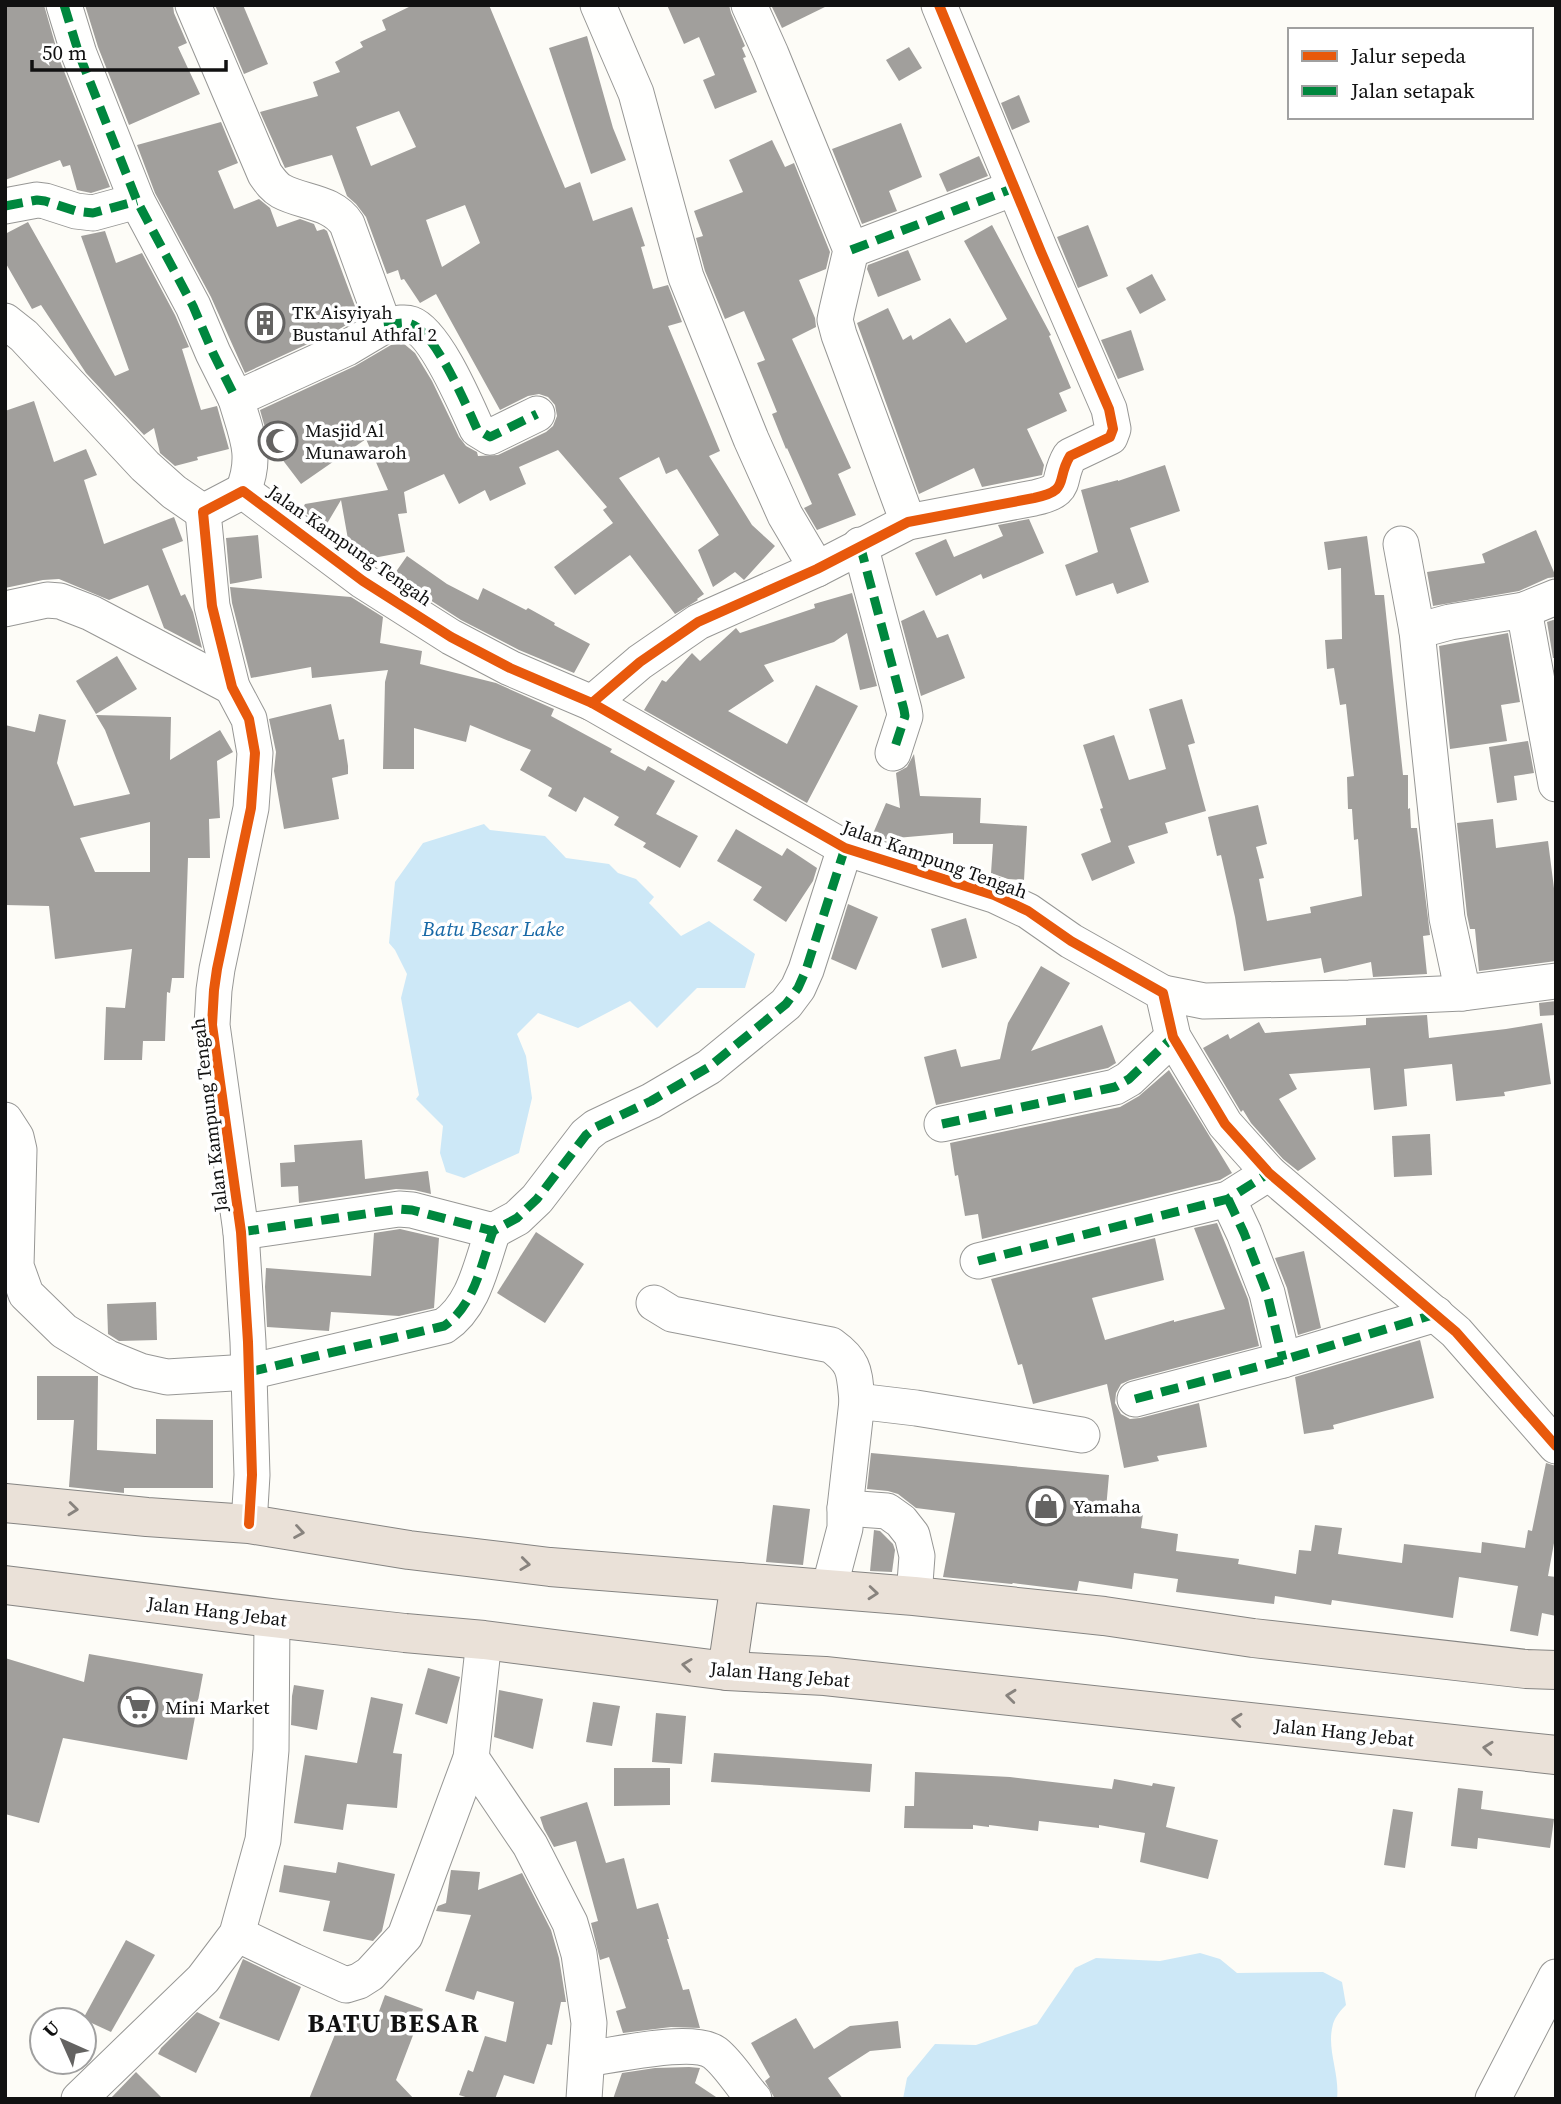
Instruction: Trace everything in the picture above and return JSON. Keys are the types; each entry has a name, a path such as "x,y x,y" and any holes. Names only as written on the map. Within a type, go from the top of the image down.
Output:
{"highway":[{"path":"5,1503 249,1524 409,1550 550,1567 914,1596 1104,1616 1253,1638 1556,1670"},
{"path":"727,1671 740,1582"},
{"name":"Jalan Hang Jebat","path":"5,1585 727,1671 825,1676 1556,1755"}],"street":[{"path":"64,5 79,54 137,201 193,306 236,399 252,457 250,474 243,491"},
{"path":"193,5 265,174 274,186 283,192 326,206 341,215 347,224 384,326"},
{"path":"598,5 636,93 686,277 785,515 817,569"},
{"path":"749,5 851,250 835,320 908,522"},
{"path":"592,703 640,662 698,622 817,569 908,522 1053,492 1060,487 1070,456 1110,437 1113,429 1109,409 939,5"},
{"path":"851,250 1014,188"},
{"path":"5,206 37,200 93,213 137,201"},
{"path":"5,321 24,336 145,466 174,492 203,512"},
{"path":"236,399 347,348 384,326 406,323 420,329 446,364 477,429 483,434 490,437 537,414"},
{"name":"Jalan Kampung Tengah","path":"249,1524 252,1475 241,1231 212,1025 214,990 251,808 255,752 249,719 232,687 212,606 203,512 243,491 363,581 451,637 510,668 592,703 845,848 994,895 1028,911 1071,941 1163,993 1204,1000 1349,998 1464,993 1556,981"},
{"path":"1401,544 1416,631 1447,918 1464,993"},
{"path":"860,545 905,716 893,753"},
{"path":"1416,631 1450,622 1524,610 1556,597"},
{"path":"5,609 47,600 60,601 91,613 232,687"},
{"path":"1524,610 1556,784"},
{"path":"241,1231 399,1209 493,1231 517,1219 537,1199 586,1135 596,1127 651,1101 709,1067 786,1004 798,988 806,970 845,848"},
{"path":"1163,993 1173,1037 1225,1124 1269,1173 1456,1332 1556,1446"},
{"path":"942,1124 1115,1087 1129,1079 1173,1037"},
{"path":"5,1119 16,1137 19,1150 16,1266 26,1294 64,1331 108,1358 140,1371 167,1377 249,1372 444,1326 468,1301 493,1231"},
{"path":"978,1261 1228,1199 1269,1173"},
{"path":"1228,1199 1267,1293 1283,1360"},
{"path":"654,1303 672,1314 831,1345 843,1354 853,1367 857,1401 845,1528 829,1589"},
{"path":"1135,1399 1283,1360 1436,1314"},
{"path":"857,1401 1082,1435"},
{"path":"845,1508 887,1511 901,1521 912,1535 917,1556 914,1596"},
{"path":"79,2099 203,1979 237,1934 263,1840 271,1750 272,1618"},
{"path":"237,1934 346,1985 370,1974 405,1936 471,1758 484,1640"},
{"path":"471,1758 530,1845 570,1923 579,1954 589,2024 584,2099"},
{"path":"1493,2099 1556,1977"},
{"path":"587,2059 661,2048 702,2048 717,2055 754,2099"}],"water":[{"name":"Batu Besar Lake","path":"484,824 490,830 545,836 566,858 609,864 618,873 636,879 654,897 649,903 681,936 709,921 755,954 745,988 697,988 657,1028 630,1001 578,1028 538,1013 517,1034 526,1056 532,1098 519,1153 464,1178 446,1172 440,1153 443,1126 416,1099 419,1095 401,998 407,974 389,943 395,882 423,843"},
{"path":"1200,1953 1220,1959 1237,1973 1323,1972 1342,1982 1346,2005 1335,2019 1331,2033 1337,2099 903,2099 907,2078 935,2044 976,2045 1037,2024 1075,1968 1096,1958 1160,1961"}],"building":[{"path":"5,5 44,5 60,61 110,187 91,193 77,190 70,165 63,167 60,160 5,180"},
{"path":"85,5 173,5 187,43 178,47 200,94 129,125 98,47"},
{"path":"215,5 243,5 268,64 244,74"},
{"path":"413,5 489,5 565,188 580,182 593,221 632,207 645,246 641,247 653,289 668,285 682,322 668,326 720,451 709,456 752,525 775,546 744,580 735,572 713,587 698,550 719,535 677,469 666,474 659,457 619,478 704,594 675,614 630,555 575,595 554,567 613,523 603,510 607,507 558,450 519,467 526,484 490,501 485,490 459,504 444,474 404,492 407,513 398,514 405,552 368,559 349,545 341,500 325,527 302,510 305,504 388,490 366,439 301,484 269,442 260,410 355,366 391,345 403,343 415,353 459,437 466,446 477,452 478,456 498,455 546,432 553,426 557,416 555,405 548,397 539,394 528,396 500,410 436,294 420,303 404,279 401,280 398,270 387,274 366,217 347,196 332,155 285,168 260,112 318,96 313,82 340,72 335,62 363,47 360,42 386,30 382,20","holes":["399,111 416,147 371,166 356,127","465,205 480,243 442,267 426,220"]},
{"path":"667,5 729,5 745,46 742,48 746,57 743,58 757,92 715,109 703,80 715,75 699,37 684,44"},
{"path":"771,5 829,5 782,28"},
{"path":"587,36 613,128 626,160 591,174 549,48"},
{"path":"909,47 922,68 899,81 886,60"},
{"path":"1019,95 1030,122 1012,130 1001,103"},
{"path":"221,122 238,163 218,171 234,209 259,199 270,208 277,227 300,219 314,224 317,231 327,231 359,317 338,330 245,373 211,297 155,193 137,145"},
{"path":"901,123 922,177 889,191 897,211 862,224 832,149"},
{"path":"772,140 785,167 794,163 830,252 826,269 799,280 815,318 816,327 792,339 851,468 838,474 856,515 817,530 804,508 812,504 772,414 777,412 757,363 765,360 744,311 725,319 705,271 696,238 703,236 694,211 743,192 729,160"},
{"path":"979,156 988,176 947,192 939,174"},
{"path":"28,222 115,376 129,370 81,236 105,231 116,263 142,253 189,347 182,349 201,410 217,406 229,449 175,466 160,453 154,428 144,435 86,373 41,305 32,309 5,262 5,234"},
{"path":"992,225 1051,335 1049,336 1071,388 1059,393 1067,411 1027,429 1044,465 1042,475 982,487 974,468 919,494 857,323 888,308 903,340 911,335 913,340 950,318 966,343 1007,319 964,241"},
{"path":"1088,225 1108,276 1078,288 1057,237"},
{"path":"908,250 921,280 878,297 867,269 868,265"},
{"path":"1152,274 1166,300 1140,314 1126,288"},
{"path":"1131,330 1144,370 1118,379 1101,340"},
{"path":"34,401 54,462 86,449 97,475 84,480 104,544 174,517 183,541 162,549 181,596 185,594 193,612 202,648 164,628 148,585 109,600 59,579 5,588 5,411"},
{"path":"1165,465 1180,511 1130,528 1149,582 1117,594 1113,583 1076,596 1065,565 1098,552 1081,490"},
{"path":"1029,519 1044,553 983,579 981,574 936,596 915,553 946,539 954,557 1003,536 998,525"},
{"path":"1536,530 1556,577 1519,591 1433,606 1427,572 1485,563 1482,554"},
{"path":"258,535 262,578 230,584 226,538"},
{"path":"1367,536 1375,595 1384,595 1403,775 1408,775 1411,828 1417,828 1430,935 1423,936 1427,974 1373,977 1371,962 1324,973 1321,958 1244,971 1221,855 1217,856 1208,817 1258,805 1267,844 1256,847 1264,878 1259,879 1267,921 1311,913 1310,907 1362,896 1358,839 1354,840 1352,809 1348,809 1347,777 1354,776 1346,704 1340,705 1334,668 1327,669 1325,640 1342,639 1341,568 1328,570 1324,542"},
{"path":"407,556 447,584 478,600 483,588 526,610 528,608 590,644 574,673 519,650 461,620 393,576"},
{"path":"230,587 351,597 383,617 380,643 422,651 420,664 496,683 554,709 551,716 612,749 610,752 645,771 648,766 675,781 656,814 698,836 680,868 643,847 646,843 614,825 619,817 584,797 576,812 548,796 552,788 520,770 531,750 470,725 466,742 414,728 414,769 383,769 385,682 388,670 312,678 311,667 251,678"},
{"path":"852,593 877,686 860,690 847,633 834,642 764,665 774,681 728,711 787,744 816,685 858,706 807,803 644,710 662,680 666,682 692,653 700,661 736,628 740,633 815,608 814,604"},
{"path":"924,610 937,638 948,634 965,678 921,696 901,621"},
{"path":"1556,619 1556,658 1553,658 1547,622"},
{"path":"1508,633 1520,702 1501,705 1507,741 1450,749 1439,646"},
{"path":"117,656 137,689 96,714 76,681"},
{"path":"1182,699 1195,743 1188,745 1206,811 1165,823 1168,833 1128,846 1135,863 1092,881 1081,854 1111,842 1083,745 1114,735 1129,780 1166,769 1149,709"},
{"path":"331,704 339,740 344,739 348,766 348,774 332,778 339,819 284,829 274,771 276,752 269,719"},
{"path":"39,714 66,720 57,763 74,806 130,794 105,730 96,715 171,717 170,760 220,730 233,752 217,761 220,818 209,819 210,858 188,858 184,978 172,978 170,993 167,992 165,1041 143,1041 142,1060 104,1060 106,1007 125,1008 132,949 55,959 49,906 5,905 5,725 35,732","holes":["150,822 150,872 95,872 80,838"]},
{"path":"1528,741 1534,773 1514,776 1517,800 1497,803 1489,747"},
{"path":"914,754 920,796 981,798 980,823 1027,826 1024,880 1008,879 991,873 993,844 953,844 953,833 885,839 872,836 886,803 900,808 896,773 907,767"},
{"path":"1493,819 1496,848 1548,841 1556,904 1556,961 1479,971 1475,929 1470,929 1467,915 1457,823"},
{"path":"736,829 782,856 787,848 817,868 813,881 786,922 753,900 762,887 717,861"},
{"path":"848,904 878,917 856,970 831,959"},
{"path":"966,918 977,958 942,968 931,929"},
{"path":"1041,966 1070,983 1031,1051 1102,1025 1116,1063 1108,1068 936,1105 924,1057 956,1049 961,1067 1000,1059 1008,1023"},
{"path":"1556,1001 1556,1015 1540,1016 1539,1003"},
{"path":"1427,1015 1429,1038 1542,1023 1551,1084 1504,1092 1505,1096 1456,1101 1452,1064 1404,1069 1407,1106 1374,1110 1370,1068 1289,1074 1297,1089 1279,1099 1316,1159 1298,1171 1283,1159 1243,1110 1241,1112 1203,1048 1228,1034 1230,1039 1259,1022 1265,1033 1366,1025 1366,1018"},
{"path":"1169,1070 1232,1173 1220,1180 982,1239 978,1214 965,1216 950,1143 1120,1107 1139,1096"},
{"path":"1430,1134 1432,1175 1394,1177 1392,1136"},
{"path":"362,1140 365,1179 428,1171 431,1194 396,1189 299,1203 298,1186 281,1187 280,1163 295,1162 294,1145"},
{"path":"1217,1223 1248,1299 1259,1346 1121,1384 1115,1403 1121,1414 1130,1419 1199,1403 1207,1447 1157,1456 1159,1461 1124,1468 1107,1384 1033,1404 1022,1364 1018,1365 991,1279 1155,1238 1164,1280 1092,1298 1105,1340 1174,1320 1225,1309 1194,1228"},
{"path":"400,1229 439,1238 434,1308 399,1316 331,1312 329,1331 267,1327 266,1268 371,1276 374,1233"},
{"path":"536,1232 584,1264 545,1323 497,1293"},
{"path":"1304,1251 1321,1328 1298,1335 1287,1288 1275,1258"},
{"path":"156,1302 157,1340 119,1341 108,1334 107,1304"},
{"path":"1420,1340 1434,1398 1333,1425 1334,1429 1304,1434 1295,1377"},
{"path":"37,1376 98,1376 97,1450 156,1454 156,1419 213,1420 213,1488 124,1488 124,1493 69,1487 74,1420 37,1420"},
{"path":"871,1453 1109,1475 1106,1509 1143,1514 1141,1528 1178,1534 1176,1551 1239,1559 1238,1564 1296,1574 1299,1550 1311,1551 1315,1525 1342,1528 1338,1554 1402,1563 1404,1544 1481,1553 1482,1542 1525,1548 1528,1530 1532,1531 1546,1463 1556,1466 1556,1532 1548,1576 1556,1577 1556,1616 1542,1613 1538,1636 1510,1631 1518,1586 1459,1577 1453,1618 1332,1600 1331,1605 1275,1596 1274,1604 1176,1592 1178,1579 1134,1573 1132,1589 1079,1581 1077,1591 943,1577 955,1513 916,1508 898,1494 867,1489"},
{"path":"773,1505 810,1509 803,1565 766,1562"},
{"path":"874,1530 880,1531 893,1544 895,1550 892,1572 870,1571"},
{"path":"89,1654 203,1674 187,1760 63,1738 39,1823 5,1814 5,1658 84,1682"},
{"path":"428,1668 460,1677 447,1724 415,1714"},
{"path":"294,1685 324,1690 317,1730 291,1725"},
{"path":"499,1690 543,1699 533,1749 494,1737"},
{"path":"371,1697 403,1704 393,1753 402,1754 397,1808 347,1804 343,1830 294,1823 305,1755 357,1763"},
{"path":"593,1702 620,1706 612,1746 586,1742"},
{"path":"656,1713 686,1716 682,1764 652,1762"},
{"path":"714,1753 872,1764 870,1792 711,1782"},
{"path":"614,1768 670,1768 670,1805 614,1806"},
{"path":"915,1772 1010,1777 1112,1789 1114,1779 1175,1787 1166,1827 1218,1840 1208,1879 1140,1862 1145,1833 1099,1825 1099,1828 1039,1821 1038,1831 989,1825 973,1825 973,1829 904,1828 905,1806 914,1806"},
{"path":"1458,1788 1483,1791 1481,1809 1554,1819 1550,1848 1478,1838 1477,1849 1451,1846"},
{"path":"587,1802 606,1863 624,1858 637,1909 658,1903 683,1990 689,1989 700,2028 671,2027 623,2033 616,2011 626,2008 609,1957 600,1960 591,1923 598,1921 576,1841 554,1847 540,1817"},
{"path":"1393,1809 1413,1812 1405,1868 1384,1865"},
{"path":"338,1862 395,1874 382,1931 373,1941 323,1931 330,1901 279,1892 284,1865 336,1873"},
{"path":"451,1870 480,1872 478,1890 522,1873 551,1930 559,1958 566,2002 561,2002 552,2045 547,2044 534,2084 504,2075 495,2099 472,2099 459,2095 468,2070 473,2072 485,2036 506,2042 514,2002 477,1991 474,2000 445,1991 471,1915 436,1911 438,1906 446,1903"},
{"path":"126,1940 155,1955 111,2032 98,2026 98,2006 90,2006"},
{"path":"243,1959 301,1987 279,2041 219,2018"},
{"path":"385,1995 423,2009 396,2080 414,2099 309,2099 344,2012 374,2025"},
{"path":"197,2012 220,2023 196,2073 158,2054"},
{"path":"796,2018 814,2049 850,2026 898,2021 901,2048 870,2051 828,2078 843,2099 775,2099 765,2081 770,2077 751,2043"},
{"path":"700,2068 695,2083 719,2099 613,2099 622,2073"},
{"path":"136,2072 163,2099 110,2099"}],"marked path":[{"path":"64,5 79,54 137,201 193,306 236,399"},
{"path":"851,250 1014,188"},
{"path":"5,206 37,200 93,213 137,201"},
{"path":"384,326 408,323 421,330 440,355 477,429 490,437 537,414"},
{"path":"860,545 905,716 893,753"},
{"path":"241,1232 399,1209 493,1231 517,1218 537,1199 586,1135 596,1127 651,1101 709,1067 786,1004 798,988 806,970 845,848"},
{"path":"942,1124 1115,1087 1129,1079 1173,1037"},
{"path":"978,1261 1228,1199 1269,1173"},
{"path":"1228,1199 1267,1293 1283,1360"},
{"path":"249,1372 444,1326 455,1317 470,1295 493,1231"},
{"path":"1135,1399 1283,1360 1436,1314"}],"cycle path":[{"path":"592,703 640,662 698,622 817,569 908,522 1053,492 1058,488 1070,456 1110,437 1113,429 1109,409 939,5"},
{"path":"249,1524 252,1475 241,1232 212,1025 217,969 251,808 255,753 249,719 232,687 212,606 203,512 243,491 363,581 451,637 510,668 592,703 845,848 994,895 1028,911 1071,941 1163,993 1173,1037 1225,1124 1269,1173 1456,1332 1556,1446"}],"place":[{"name":"TK Aisyiyah Bustanul Athfal 2","path":"265,323"},
{"name":"Masjid Al Munawaroh","path":"278,441"},
{"name":"Yamaha","path":"1046,1506"},
{"name":"Mini Market","path":"138,1707"}],"district":[{"name":"BATU BESAR","path":"394,2023"}]}
